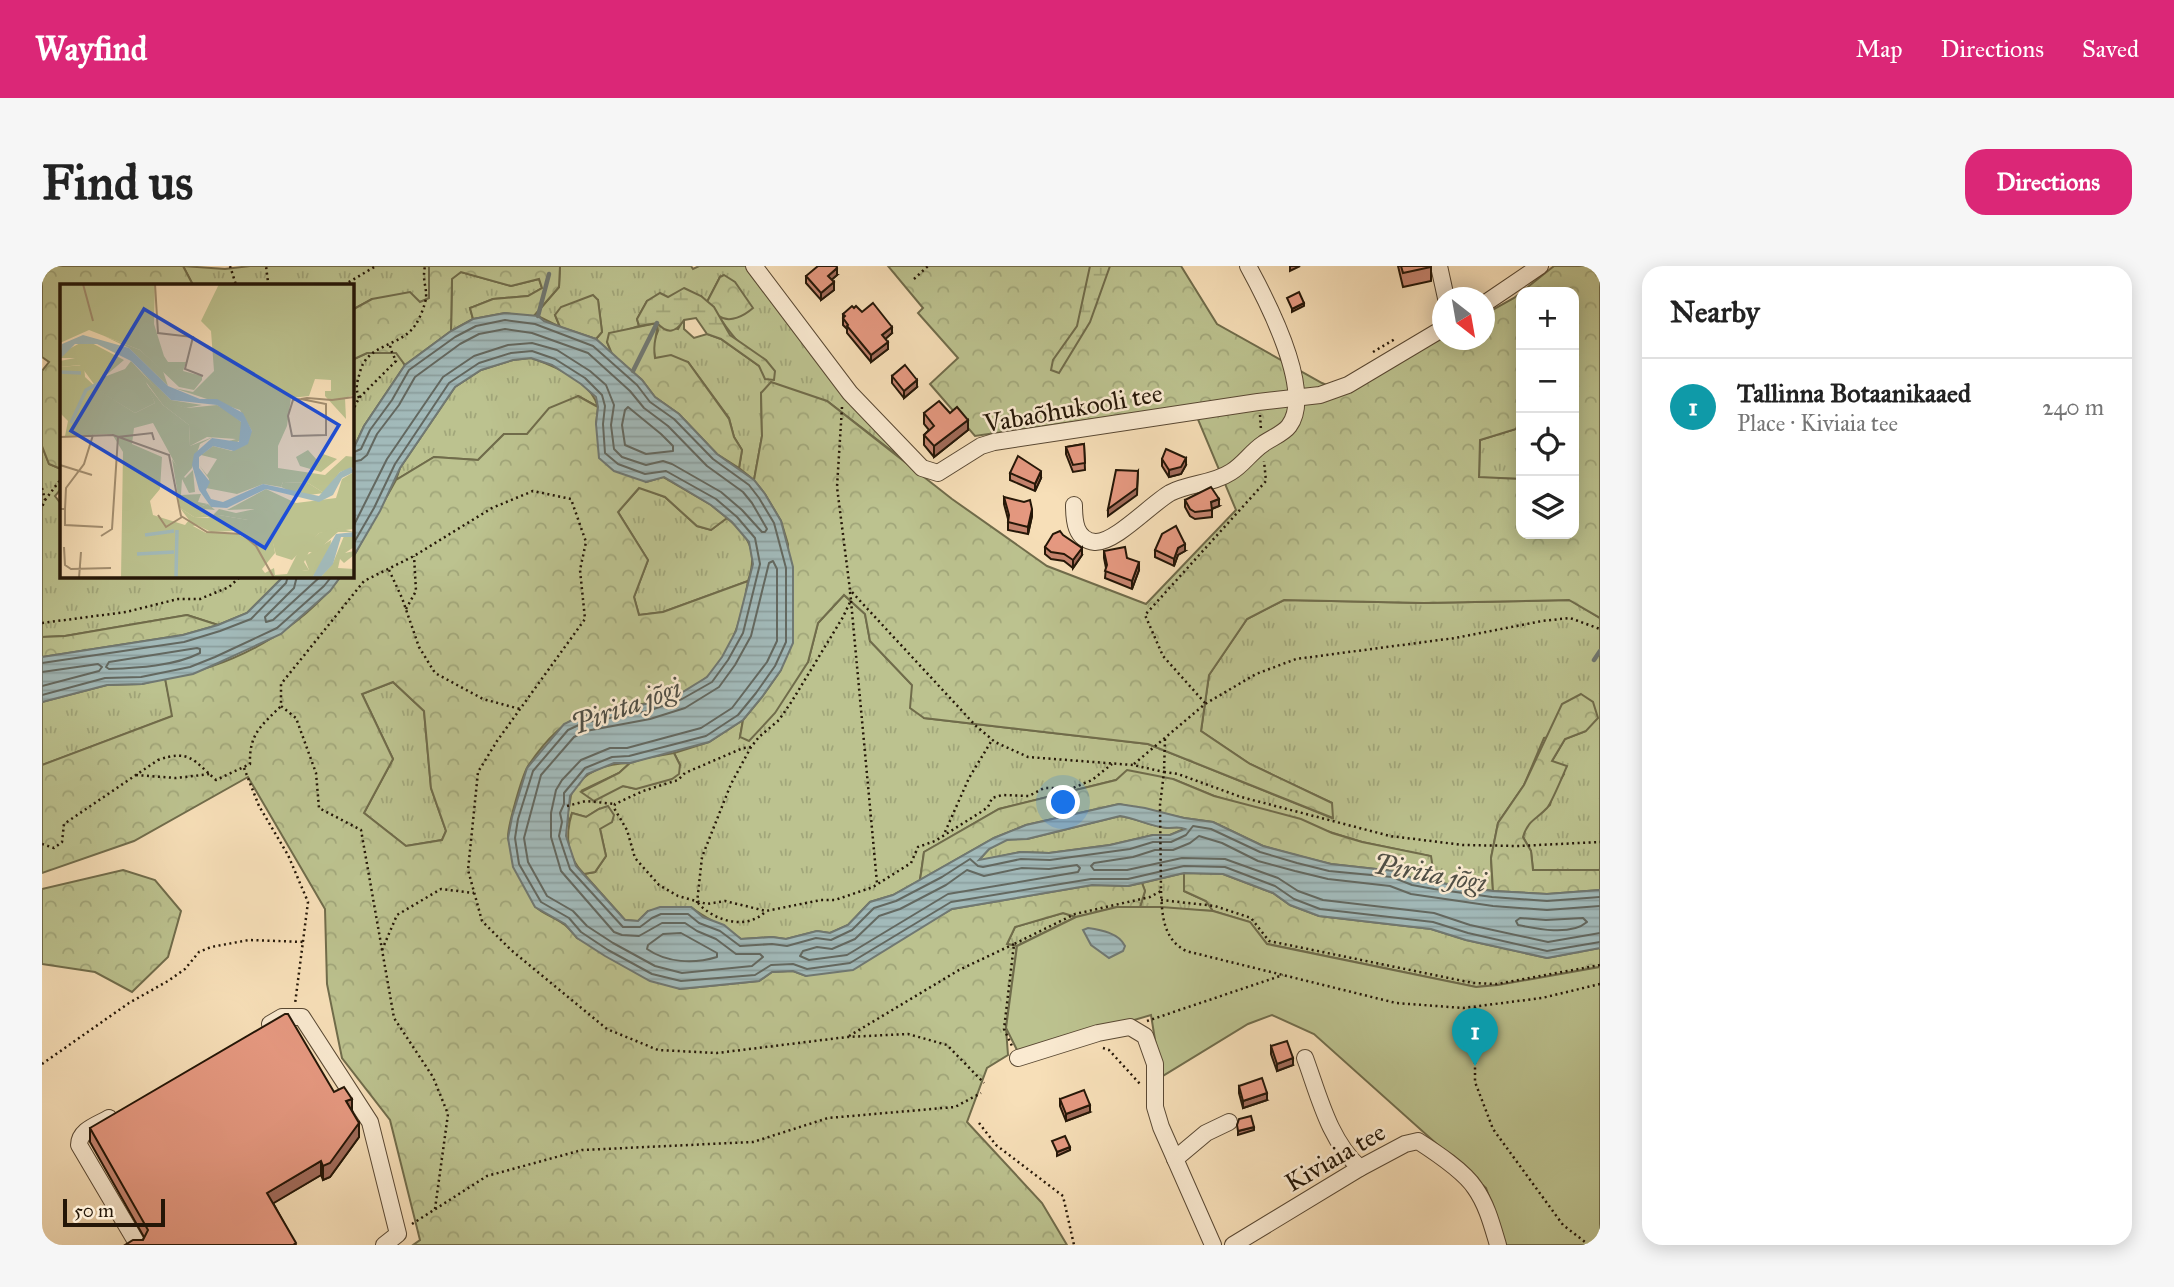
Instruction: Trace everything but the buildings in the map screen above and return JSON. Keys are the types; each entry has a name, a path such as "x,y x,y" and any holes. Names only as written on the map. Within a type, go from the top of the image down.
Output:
{"street":[{"name":"Vabaõhukooli tee","path":"754,266 842,383 922,468 938,473 981,446 994,442 1258,402 1320,396 1348,385 1432,336"},
{"path":"1074,505 1075,525 1082,536 1093,542 1103,541 1113,537 1158,500 1174,491 1231,472 1262,444 1289,427 1298,397 1276,318 1248,266"},
{"path":"1439,266 1444,287"},
{"path":"1495,297 1540,266"},
{"path":"259,1031 282,1017 302,1017 370,1122 398,1234 384,1245"},
{"path":"1018,1058 1098,1033 1130,1027 1145,1036 1156,1064 1155,1107 1161,1127 1213,1245"},
{"path":"1305,1058 1328,1123 1353,1162 1360,1168"},
{"path":"119,1112 84,1132 80,1136 79,1145 138,1245"},
{"path":"1175,1159 1206,1133 1230,1122"},
{"name":"Kiviaia tee","path":"1233,1245 1360,1168 1405,1144 1418,1142 1474,1185 1486,1208 1498,1245"}],"path":[{"path":"230,266 236,284"},
{"path":"266,266 267,284"},
{"path":"346,284 376,266"},
{"path":"359,398 355,388 362,362 373,351 407,335 417,323 426,298 422,277 425,266"},
{"path":"914,279 928,266"},
{"path":"354,408 359,398 396,362 390,348 391,342"},
{"path":"842,383 837,487 850,590 877,883"},
{"path":"1205,704 1163,656 1146,615 1266,481 1258,402"},
{"path":"42,507 60,480"},
{"path":"42,488 45,500"},
{"path":"42,844 54,848 62,842 64,824 158,760 175,754 191,757 216,780 244,768 250,764 249,750 256,731 281,706 281,684 364,581 414,556 492,508 534,491 571,499 586,542 580,570 584,620 478,772 468,870 482,921 511,950 607,1029 658,1049 717,1053 847,1037 908,1034 947,1045 984,1083"},
{"path":"406,609 416,591 414,556"},
{"path":"389,570 419,647 435,673 483,699 520,709"},
{"path":"42,623 126,612 178,599 200,600 229,587 239,578"},
{"path":"850,590 976,726 992,740 1028,757 1133,765 1178,774 1241,797 1390,836 1463,845 1518,846 1600,842"},
{"path":"765,911 759,918 750,921 731,922 705,911 698,903 702,857 731,784 751,747 779,720 851,600"},
{"path":"1133,765 1205,704 1256,674 1296,659 1455,638 1570,618 1600,629"},
{"path":"281,706 296,718 316,774 319,808 361,830 394,1017 433,1077 448,1114 435,1209"},
{"path":"1165,738 1160,805 1161,900 1166,929 1173,944 1186,951 1396,1003 1475,1007 1542,998 1600,984"},
{"path":"946,832 969,778 992,740"},
{"path":"567,806 586,801 615,804 643,791 678,780 685,773 751,747"},
{"path":"615,804 614,807 627,830 635,858 659,884 698,903 725,901 765,911 835,900 873,887 911,863 918,847 935,841 981,812 988,807 992,798 1002,794 1029,796 1044,788 1073,788 1092,780 1112,764"},
{"path":"244,768 259,806 288,855 308,902 305,942 294,1001 302,1017"},
{"path":"136,775 176,778 210,774"},
{"path":"382,950 397,915 442,889 474,893"},
{"path":"847,1037 960,970 1076,914 1150,897 1161,891"},
{"path":"1161,900 1215,906 1251,918 1269,941 1473,984 1497,984 1600,965"},
{"path":"42,1064 129,1003 185,969 199,952 249,940 305,942"},
{"path":"1014,944 1004,1029 1018,1058"},
{"path":"1130,1027 1284,974"},
{"path":"1475,1007 1475,1082 1493,1129 1563,1225 1589,1245"},
{"path":"1099,1046 1109,1050 1138,1081 1155,1107"},
{"path":"398,1234 487,1176 582,1150 753,1142 828,1118 955,1107 981,1093"},
{"path":"979,1123 996,1144 1063,1196 1074,1245"}],"green space":[{"path":"42,266 183,266 192,284 60,284 60,469 49,464 42,446 42,371 49,362 42,357"},
{"path":"183,266 225,269 250,266 429,266 430,298 420,302 372,299 354,309 354,284 192,284"},
{"path":"429,266 560,266 559,287 533,317 505,313 473,319 470,308 493,299 528,296 542,288 539,279 511,286 461,272 452,279 451,331 405,365 396,353 367,353 354,359 354,309 372,299 410,292 420,302 429,298"},
{"path":"560,266 691,266 693,269 699,266 746,266 838,386 901,458 827,401 761,393 762,436 754,480 739,468 742,450 734,437 729,418 688,362 655,358 653,344 658,331 657,323 678,329 684,319 684,329 694,338 707,334 721,339 774,380 719,316 729,318 720,277 707,302 701,296 647,301 637,319 639,326 614,334 607,342 612,354 596,339 602,332 598,300 555,315 560,327 538,316 533,317 559,287"},
{"path":"888,266 1181,266 1217,324 1344,393 1432,344 1432,350 1495,350 1495,308 1516,296 1516,429 1480,440 1479,477 1516,479 1516,539 1579,539 1579,287 1528,287 1554,266 1600,266 1600,618 1569,600 1424,603 1284,600 1247,619 1209,675 1201,731 1250,764 1332,803 1333,818 1148,744 924,718 910,708 912,685 870,641 865,614 844,595 818,623 808,662 775,713 749,741 740,737 743,720 781,670 788,544 781,521 754,480 762,436 761,393 771,382 827,401 952,499 1047,566 1146,604 1236,510 1192,405 975,436 930,384 958,358 918,313 923,308"},
{"path":"1090,266 1110,266 1090,322 1059,373 1051,370 1053,360 1077,326"},
{"path":"461,272 511,286 539,279 542,288 528,296 493,299 470,308 473,319 451,331 452,278"},
{"path":"724,275 735,282 753,308 742,316 723,318 707,302 720,277"},
{"path":"684,288 701,296 714,307 730,335 766,360 775,371 774,380 765,379 759,366 721,339 707,334 696,318 684,320 672,330 657,323 639,326 637,319 647,301 660,293 668,297"},
{"path":"593,295 598,300 602,332 596,339 560,327 555,315 561,307"},
{"path":"657,323 655,358 671,355 688,362 729,419 734,437 742,450 739,468 717,454 679,414 655,397 642,380 612,354 607,342 609,333"},
{"path":"367,353 397,353 405,365 364,426 354,448 354,359"},
{"path":"531,358 551,365 580,382 598,407 578,396 527,434 504,434 478,460 434,457 396,480 400,468 455,387 481,370 513,360"},
{"path":"578,396 598,407 596,424 646,482 663,477 711,505 727,518 711,530 697,526 665,497 639,488 618,512 648,560 634,597 639,615 663,612 748,581 740,620 730,645 724,657 707,677 694,687 663,700 573,719 552,736 528,766 510,822 508,837 535,906 566,926 577,938 680,989 759,981 772,972 793,971 806,976 904,936 952,909 1092,885 1128,886 1142,883 1145,891 1140,907 1117,907 1076,917 1063,913 1015,927 1007,944 1017,946 1006,1028 1008,1055 987,1068 967,1122 1042,1203 1067,1245 413,1245 420,1240 390,1120 342,1058 327,984 325,909 248,777 134,841 42,873 42,765 172,716 165,678 215,665 263,644 306,614 339,578 354,578 354,555 396,480 434,457 478,460 504,434 527,434 549,408","holes":["393,682 424,711 431,788 446,831 442,840 406,846 364,813 393,759 362,694"]},
{"path":"1516,429 1516,479 1479,478 1480,440"},
{"path":"42,446 49,464 60,469 60,490 55,496 60,503 60,578 282,578 247,613 218,625 187,615 65,636 42,637"},
{"path":"640,487 665,497 697,526 711,530 727,518 750,546 752,562 748,581 663,612 639,615 634,597 648,560 618,512"},
{"path":"844,595 865,614 870,641 912,685 924,718 1148,744 1332,818 1332,803 1250,764 1201,731 1209,675 1247,619 1284,600 1424,603 1570,600 1600,618 1600,870 1533,870 1531,851 1523,837 1526,825 1550,805 1554,790 1564,774 1552,761 1565,739 1586,731 1544,738 1524,785 1498,823 1491,858 1493,891 1435,882 1430,856 1362,842 1214,796 1173,779 1116,780 999,809 924,852 920,880 893,895 870,902 848,925 830,933 817,931 786,939 741,939 691,907 648,911 638,921 625,920 584,874 595,872 606,856 599,809 586,817 572,813 569,822 567,813 572,792 590,774 621,763 630,763 619,773 581,791 623,786 636,789 680,765 674,753 709,742 743,720 740,737 808,662 818,623"},
{"path":"187,615 218,625 183,635 42,657 42,637 65,636"},
{"path":"165,678 173,716 42,765 42,702 107,685 142,684"},
{"path":"393,682 424,711 431,788 446,831 442,840 406,846 364,813 393,759 362,694"},
{"path":"1581,694 1593,702 1598,718 1586,731 1565,739 1552,761 1567,766 1549,805 1530,824 1523,837 1531,851 1533,870 1600,870 1600,890 1547,894 1493,891 1491,858 1498,823 1524,785 1562,704"},
{"path":"674,753 680,765 679,774 672,779 636,789 623,786 594,801 581,792 619,773 630,763"},
{"path":"1127,770 1173,779 1214,796 1301,819 1332,833 1362,842 1431,856 1435,882 1414,879 1394,871 1331,864 1263,846 1213,822 1119,804 1026,825 994,838 920,880 924,852 999,809 1116,780"},
{"path":"608,806 614,815 612,822 600,829 606,856 595,872 584,874 574,860 569,845 572,813 586,817"},
{"path":"1120,816 1162,827 1186,828 1170,835 1153,835 1110,845 1049,853 1020,852 978,861 989,849 1007,839 1027,839"},
{"path":"123,870 155,880 181,911 168,957 132,992 95,972 42,964 42,889"},
{"path":"1184,873 1184,891 1206,901 1213,911 1140,907 1145,891 1142,883"},
{"path":"1184,873 1223,874 1273,893 1290,905 1319,916 1431,929 1466,940 1547,958 1600,948 1600,967 1476,987 1267,944 1250,922 1213,911 1206,901 1184,891"},
{"path":"1117,907 1213,911 1250,922 1267,944 1476,987 1600,967 1600,1245 1506,1245 1486,1188 1314,1034 1272,1015 1248,1024 1161,1077 1151,1015 1019,1054 1006,1028 1017,946 1076,917"},
{"path":"1063,913 1076,917 1017,946 1007,944 1015,927"}],"water":[{"path":"505,313 538,316 544,321 596,339 642,380 655,397 679,414 717,454 754,480 781,521 793,567 793,643 781,670 762,697 743,720 709,742 630,763 614,763 587,774 570,796 566,836 576,866 625,920 638,921 648,911 660,907 691,907 703,917 724,925 741,939 786,939 817,931 830,933 848,925 870,902 893,895 994,838 1026,825 1119,804 1213,822 1263,846 1331,864 1394,871 1414,879 1493,891 1547,894 1600,890 1600,948 1547,958 1466,940 1431,929 1319,916 1290,905 1273,893 1223,874 1184,873 1128,886 1092,885 952,909 853,970 806,976 793,971 772,972 759,981 680,989 650,981 577,938 565,924 535,907 513,867 508,838 512,817 527,768 564,724 581,716 646,704 681,693 707,677 736,631 753,564 749,542 732,522 711,505 664,477 646,482 614,471 599,458 596,397 552,365 531,358 513,360 481,370 455,387 400,468 380,511 354,556 354,448 364,426 405,365 451,331 473,319","holes":["1120,816 1161,827 1185,829 1170,835 1153,835 1110,845 1049,853 1021,852 979,860 989,849 1007,840 1027,839"]},
{"path":"282,578 340,578 330,591 281,634 193,674 142,684 107,685 42,702 42,657 183,635 247,613"},
{"path":"1088,928 1119,938 1125,946 1123,951 1109,958 1091,945 1083,930"}],"waterway":[{"path":"538,316 549,274"},
{"path":"633,371 657,323"},
{"path":"1594,660 1600,651"}],"place":[{"name":"Tallinna Botaanikaaed","path":"1475,1066"}],"water label":[{"name":"Pirita jõgi","path":"626,706"},
{"name":"Pirita jõgi","path":"1430,873"}]}
